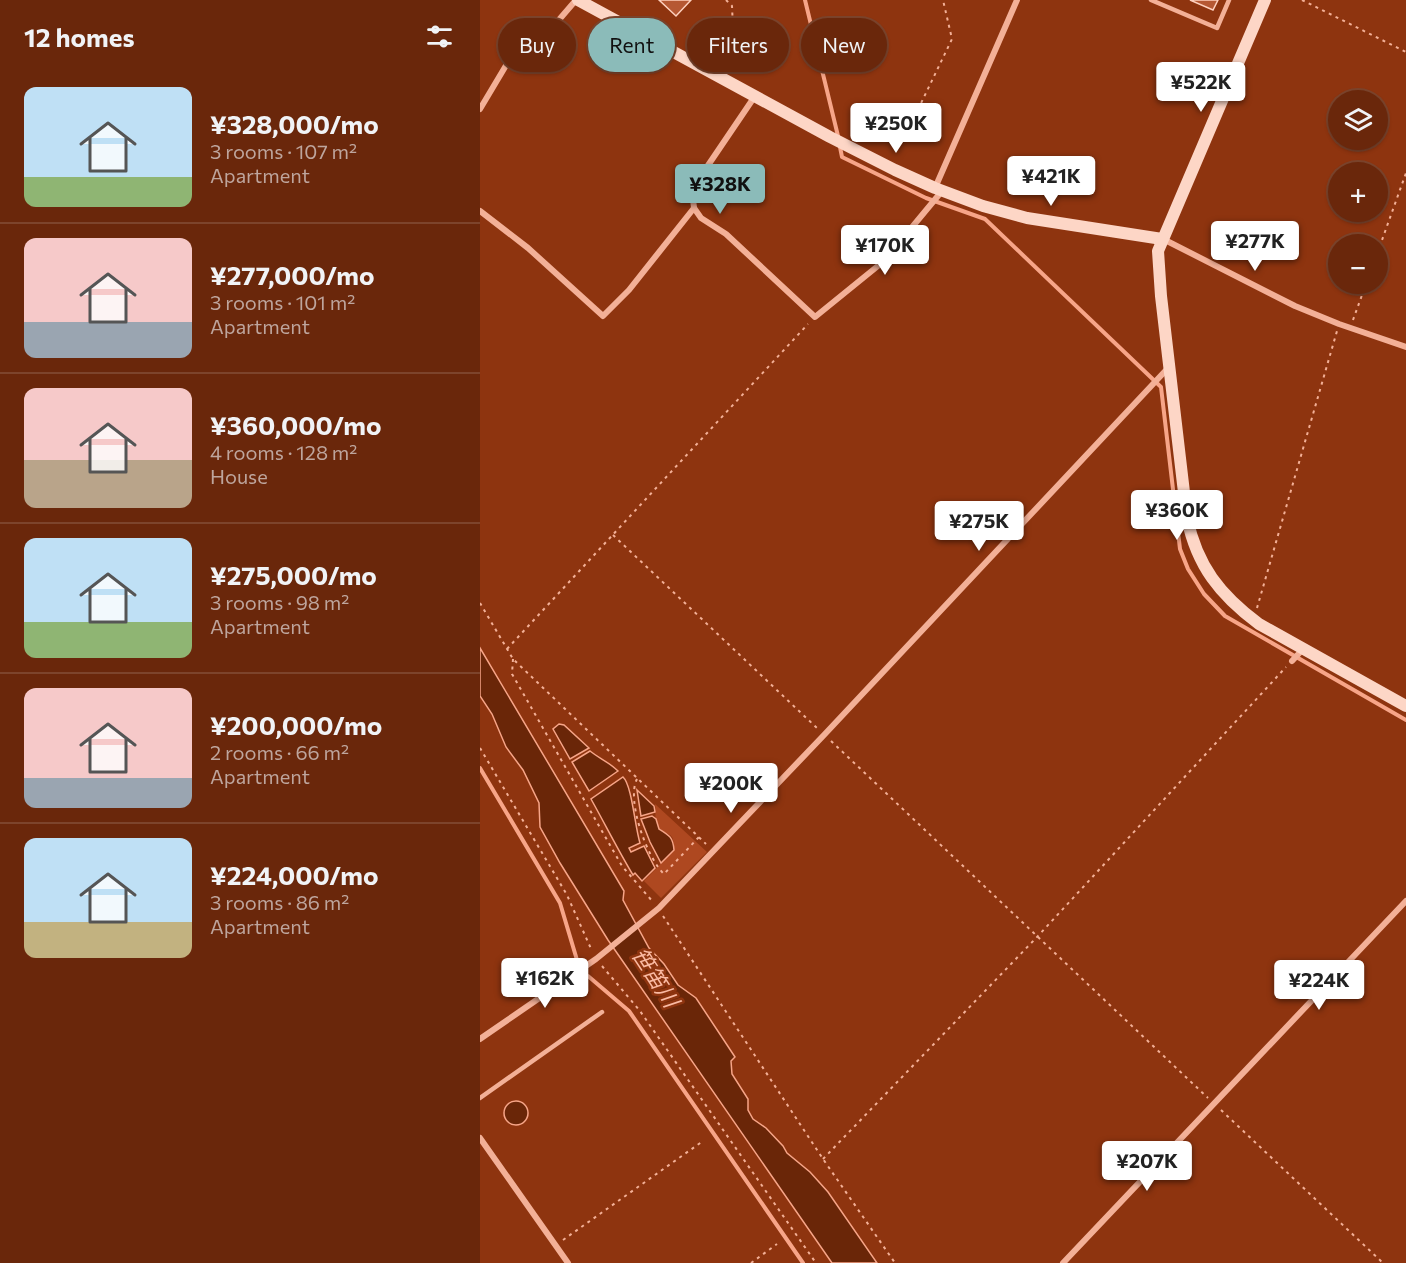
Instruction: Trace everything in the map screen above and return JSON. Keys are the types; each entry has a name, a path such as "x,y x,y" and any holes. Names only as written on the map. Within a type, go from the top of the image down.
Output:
{"street":[{"path":"480,109 517,47 539,43 577,0 938,192 1017,216 1162,239 1295,306 1406,347"},
{"path":"755,96 692,189 694,208 701,218 726,234 814,317 884,261 930,208 1017,0"},
{"path":"1265,0 1184,194 1162,239 1158,257 1187,518 1204,566 1217,587 1240,610 1301,652 1406,706"},
{"path":"480,211 528,248 603,316 629,290 694,208"},
{"path":"480,1039 596,959 657,910 1169,366"},
{"path":"1292,661 1301,652"},
{"path":"1063,1263 1406,901"},
{"path":"480,1138 568,1263"}],"lane":[{"path":"1151,0 1217,28 1229,0"},
{"path":"480,1098 602,1012"}],"path":[{"path":"726,0 732,6 736,85"},
{"path":"846,145 911,124 952,39 943,0"},
{"path":"1302,0 1406,52"},
{"path":"1384,234 1406,173"},
{"path":"1350,328 1362,294"},
{"path":"507,649 814,317"},
{"path":"1254,620 1339,324"},
{"path":"613,535 1383,1263"},
{"path":"480,603 513,659 713,850"},
{"path":"513,659 512,674 622,866 657,910 895,1263"},
{"path":"824,1159 1038,936 1292,661"},
{"path":"480,747 567,895 596,959 640,1011 816,1263"},
{"path":"637,779 633,785 633,799 648,850 657,868 664,874 699,837"},
{"path":"555,1245 703,1141"},
{"path":"751,1263 777,1244"}],"shaded area":[{"path":"655,804 707,852 661,898 644,881 674,850 674,843 672,836 657,826"}],"water":[{"name":"笹笛川","path":"480,648 624,891 623,900 649,948 664,964 678,985 696,998 735,1057 731,1061 732,1074 748,1099 748,1110 753,1119 766,1128 787,1153 810,1172 828,1192 877,1263 832,1263 608,940 540,827 539,803 523,770 506,747 492,714 480,696"},
{"path":"559,724 564,725 589,748 570,759 553,729"},
{"path":"590,751 618,771 589,791 572,762"},
{"path":"623,777 629,789 640,843 629,848 631,852 644,846 655,868 642,881 635,873 633,875 591,799"},
{"path":"637,790 654,806 655,812 641,816"},
{"path":"652,816 656,819 659,829 673,842 674,850 661,863 641,819"},
{"path":"516,1101 524,1105 528,1113 524,1121 516,1125 508,1121 504,1113 508,1105"}],"building":[{"path":"659,0 691,0 676,16"},
{"path":"1190,0 1218,0 1213,10"}],"waterway":[{"path":"805,0 838,136"},
{"path":"840,147 842,157 926,198 985,219 1161,387 1180,549 1188,569 1204,594 1225,616 1406,720"},
{"path":"480,768 560,903 577,960"},
{"path":"588,976 629,1011 803,1263"}]}
